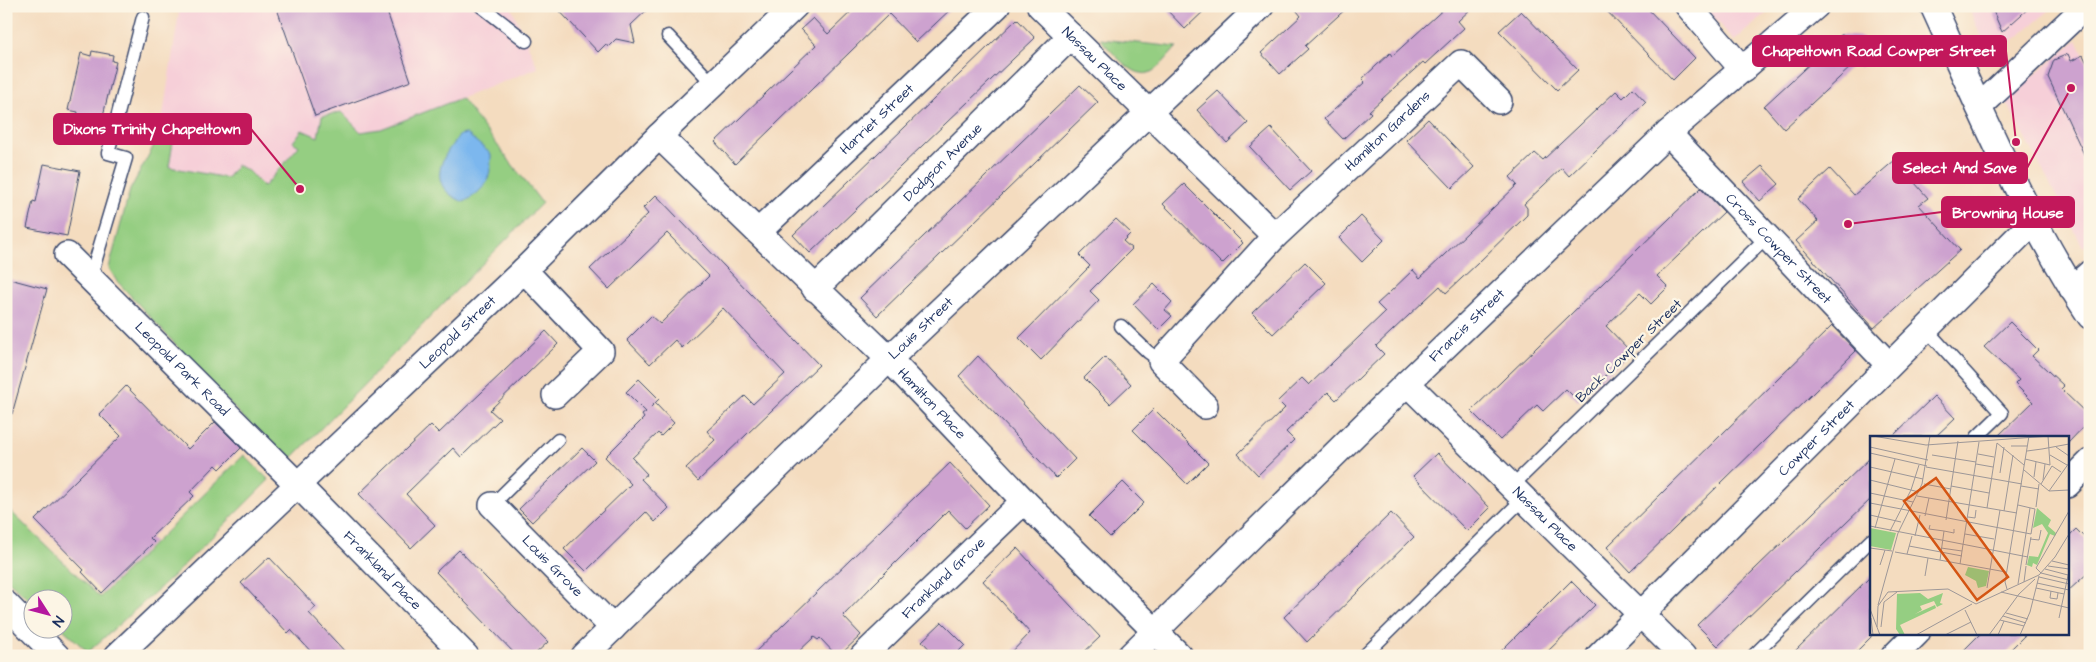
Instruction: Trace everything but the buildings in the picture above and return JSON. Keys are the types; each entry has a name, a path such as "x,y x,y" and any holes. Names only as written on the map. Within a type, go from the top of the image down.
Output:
{"street":[{"name":"Leopold Street","path":"117,656 524,270 659,136 795,6"},
{"name":"Harriet Street","path":"758,232 997,6"},
{"name":"Nassau Place","path":"1040,6 1149,112"},
{"name":"Louis Street","path":"584,656 889,359 1261,6"},
{"path":"1688,6 1743,70"},
{"name":"Francis Street","path":"1130,656 1407,383 1668,133 1816,6"},
{"path":"1933,6 1979,108 2034,220 2081,281 2090,316"},
{"path":"1979,108 2084,13"},
{"name":"Dodgson Avenue","path":"815,289 1070,36"},
{"name":"Hamilton Gardens","path":"1160,361 1274,236 1461,63 1499,101"},
{"path":"1149,112 1274,236"},
{"name":"Cross Cowper Street","path":"1668,133 1890,365"},
{"name":"Hamilton Place","path":"659,136 889,359 1024,501 1180,656"},
{"name":"Cowper Street","path":"1599,656 2034,220"},
{"name":"Leopold Park Road","path":"67,255 298,485"},
{"path":"524,270 601,351 555,395"},
{"path":"1160,361 1205,406"},
{"name":"Nassau Place","path":"1407,383 1683,656"},
{"path":"2068,484 2090,462"},
{"name":"Frankland Place","path":"298,485 466,656"},
{"name":"Frankland Grove","path":"863,656 1024,501"},
{"name":"Louis Grove","path":"492,505 613,628"},
{"path":"6,604 57,656"},
{"path":"1894,656 1916,634"}],"lane":[{"path":"481,6 526,40"},
{"path":"90,279 126,158 108,153 143,17"},
{"path":"668,36 713,84"},
{"name":"Back Cowper Street","path":"1364,656 1518,492 1767,238"},
{"path":"1121,326 1160,361"},
{"path":"1926,330 2002,413 1978,436"},
{"path":"492,505 558,440"},
{"path":"1753,656 1870,541"}],"shaded area":[{"path":"180,6 511,6 538,68 406,120 289,453 116,280 123,247 160,134"},
{"path":"1705,6 1775,6 1734,41"},
{"path":"1968,6 2055,6 1990,59"},
{"path":"2077,40 2090,69 2090,242 2083,247 2005,99"}],"green space":[{"path":"1100,39 1177,47 1158,67 1144,74 1123,63"},
{"path":"461,98 542,203 286,464 116,280 109,268 130,190 160,134 174,136 169,167 227,178 237,165 248,171 264,187 299,146 293,142 302,130 318,137 322,116 341,112 361,132 381,129"},
{"path":"244,455 269,480 173,576 88,652 72,637 72,590 22,590 22,593 6,579 6,507 100,597"}],"water":[{"path":"467,134 491,154 491,163 486,183 478,193 464,202 452,196 444,189 440,181 440,172 446,153 460,135"}],"place":[{"name":"Select And Save","path":"2071,88"},
{"name":"Chapeltown Road Cowper Street","path":"2016,142"},
{"name":"Dixons Trinity Chapeltown","path":"300,189"},
{"name":"Browning House","path":"1848,224"}]}
